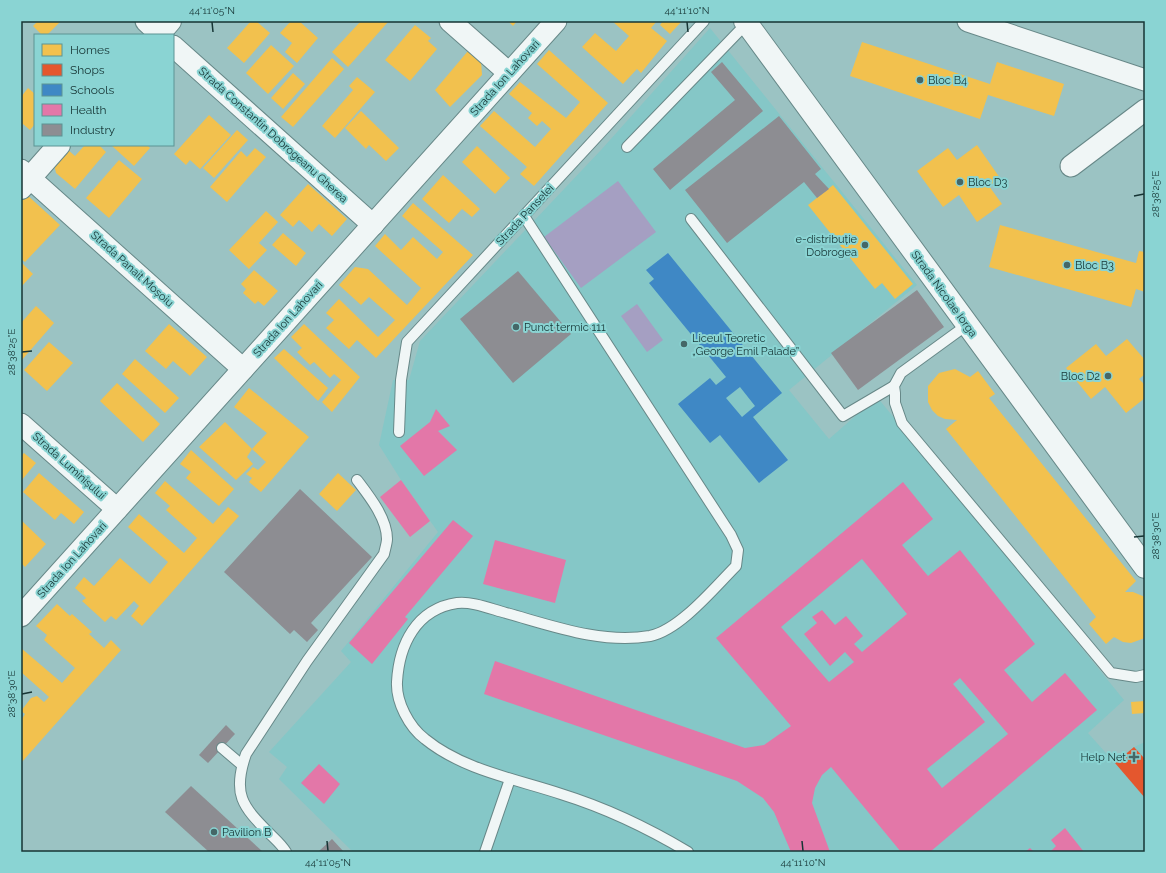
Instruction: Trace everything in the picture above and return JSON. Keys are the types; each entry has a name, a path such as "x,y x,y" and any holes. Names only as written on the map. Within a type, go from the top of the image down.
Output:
{"street":[{"path":"450,21 509,73"},
{"name":"Strada Ion Lahovari","path":"21,616 556,21"},
{"path":"968,21 1145,80"},
{"name":"Strada Nicolae Iorga","path":"746,22 1145,567"},
{"name":"Strada Constantin Dobrogeanu Gherea","path":"174,44 373,225"},
{"path":"1071,166 1145,110"},
{"path":"24,178 58,146"},
{"name":"Strada Panait Moșoiu","path":"24,178 243,369"},
{"name":"Strada Luminișului","path":"21,424 117,509"}],"lane":[{"name":"Strada Panselei","path":"398,432 401,380 407,342 704,21"},
{"path":"627,147 746,22"},
{"path":"524,216 731,535 738,550 736,566 686,616 668,630 652,635 625,639 596,637 478,605 458,602 437,608 418,623 406,641 398,663 397,690 407,719 425,739 455,758 510,780 561,794 608,811 652,831 688,852"},
{"path":"691,219 843,416 894,386 901,373 967,325"},
{"path":"894,386 895,403 902,423 1111,673 1136,677 1145,675"},
{"path":"286,852 254,818 243,800 238,784 242,764 246,754 307,661 384,554 387,538 384,525 368,496 357,480"},
{"path":"222,748 242,764"},
{"path":"485,852 510,780"}],"shaded area":[{"path":"710,28 917,285 789,390 829,439 877,397 1124,700 1088,733 1115,763 1134,747 1145,742 1145,852 353,852 279,779 287,767 269,752 351,662 341,651 438,532 401,480 379,445 393,380 409,380 420,341 601,150"},
{"path":"618,181 656,232 581,288 544,237"},
{"path":"637,304 663,340 647,352 621,316"}],"building: Homes":[{"path":"38,21 61,21 48,34 41,34 33,26"},
{"path":"251,21 256,21 270,33 244,63 227,48"},
{"path":"291,21 299,21 318,38 297,63 285,52 292,43 280,33"},
{"path":"361,21 388,22 348,67 332,52"},
{"path":"508,21 517,21 513,26"},
{"path":"612,21 657,21 651,28 667,41 641,73 637,69 623,84 582,47 595,33 616,51 629,36"},
{"path":"663,21 682,21 670,34 660,25"},
{"path":"415,25 431,38 428,41 437,49 410,81 385,60"},
{"name":"Bloc B4","path":"862,42 990,84 997,62 1064,84 1054,116 988,95 980,119 850,76"},
{"path":"271,45 294,66 268,94 246,73"},
{"path":"549,50 608,103 534,186 520,174 527,167 480,126 494,111 535,147 551,129 542,121 537,126 528,118 532,113 509,94 520,82 566,118 580,102 537,64"},
{"path":"468,51 481,61 482,75 450,107 435,90"},
{"path":"332,58 344,69 293,127 281,117"},
{"path":"293,73 305,84 283,109 271,98"},
{"path":"357,77 375,92 335,138 322,126 353,90 349,86"},
{"path":"28,88 34,93 34,125 30,130 23,124 21,126 21,97"},
{"path":"361,111 399,148 386,161 369,145 366,149 345,128"},
{"path":"209,115 231,135 200,169 190,160 186,165 174,154"},
{"path":"237,130 248,140 214,178 203,168"},
{"name":"Bloc D3","path":"977,145 1000,178 989,186 1002,204 977,222 959,195 943,207 917,171 948,148 957,160"},
{"path":"84,146 100,146 106,152 75,189 56,173 54,164 67,149 75,156"},
{"path":"112,146 148,146 150,148 134,166"},
{"path":"477,146 510,178 495,194 462,162"},
{"path":"255,148 266,157 227,202 210,187 241,151 247,157"},
{"path":"119,160 142,179 109,218 86,198"},
{"path":"443,175 480,209 472,217 462,209 449,223 422,199"},
{"path":"308,184 347,219 332,236 319,224 312,232 299,220 293,227 280,215"},
{"path":"833,185 913,284 895,299 882,283 875,289 808,205"},
{"path":"26,194 60,225 25,262 21,259 21,200"},
{"path":"413,203 473,255 376,358 357,340 349,349 326,328 334,320 326,313 339,299 378,337 395,320 369,297 361,305 339,285 355,267 368,269 407,305 421,288 375,246 385,234 401,250 413,237 437,259 443,252 402,216"},
{"path":"266,211 278,222 259,243 267,250 249,269 229,250"},
{"name":"Bloc B3","path":"1000,225 1136,263 1139,251 1145,252 1145,292 1136,289 1131,307 989,267"},
{"path":"283,233 306,253 296,266 272,245"},
{"path":"21,262 33,274 21,287"},
{"path":"254,270 278,291 264,306 258,301 255,304 243,293 246,289 241,284"},
{"path":"36,306 54,323 21,361 21,323"},
{"path":"169,324 207,357 190,376 173,361 166,369 145,351"},
{"path":"304,324 360,377 332,412 322,402 341,380 334,374 330,378 314,362 310,365 297,352 302,348 291,337"},
{"name":"Bloc D2","path":"1127,339 1145,360 1145,374 1139,379 1145,385 1145,398 1126,413 1105,387 1091,399 1066,368 1096,344 1106,356"},
{"path":"49,342 73,363 47,391 24,370"},
{"path":"284,349 328,388 318,401 274,358"},
{"path":"135,359 179,398 165,413 122,374"},
{"path":"955,369 970,377 978,371 995,394 989,398 1136,581 1125,592 1133,592 1145,597 1145,638 1131,643 1123,642 1114,637 1106,644 1089,624 1096,617 946,429 957,420 945,419 938,416 932,410 928,402 928,386 939,373"},
{"path":"117,383 160,424 143,442 100,401"},
{"path":"249,388 309,437 261,492 249,482 252,478 246,474 253,467 258,470 266,462 252,449 267,433 234,407"},
{"path":"225,422 252,449 247,457 253,464 236,480 199,447"},
{"path":"191,450 234,489 219,506 186,478 191,472 180,464"},
{"path":"24,453 36,463 21,481 21,456"},
{"path":"39,473 84,512 74,524 61,513 55,520 23,492"},
{"path":"338,473 356,490 337,511 319,494"},
{"path":"165,481 213,524 228,507 239,516 142,626 131,616 139,606 134,601 116,620 111,616 105,622 82,601 86,598 75,588 84,577 94,586 120,558 150,584 168,562 128,527 139,514 184,553 197,538 166,510 170,506 155,493"},
{"path":"21,520 46,544 25,567 21,563"},
{"path":"57,604 70,616 72,614 92,632 89,634 104,648 111,640 121,650 21,763 21,721 25,714 21,711 31,698 37,696 44,702 49,697 21,672 21,648 62,683 75,668 44,640 47,635 36,626"},
{"path":"1145,701 1145,713 1132,714 1131,702"}],"building: Shops":[{"path":"1134,747 1145,759 1145,798 1115,763"}],"building: Schools":[{"path":"668,253 782,393 753,417 788,460 759,483 720,435 710,443 678,404 710,378 716,385 726,377 649,283 654,279 646,270","holes":["740,387 755,406 742,417 726,398"]}],"building: Health":[{"path":"436,409 450,426 438,431 457,450 424,476 400,446 430,422"},
{"path":"401,480 430,521 410,537 380,497"},
{"path":"903,482 933,519 902,545 928,576 960,550 1035,644 1004,670 1032,702 1065,673 1097,710 930,852 901,852 831,767 822,775 815,788 812,803 830,852 791,852 774,812 763,798 737,781 484,694 495,661 745,748 764,745 791,726 716,638","holes":["862,559 907,614 862,652 854,644 863,636 846,616 835,625 822,610 812,617 817,623 804,634 830,666 845,652 854,662 829,682 781,627","960,678 1008,734 942,788 927,769 985,722 953,684"]},
{"path":"453,520 473,536 405,617 408,619 372,664 349,643"},
{"path":"495,540 566,560 555,603 483,584"},
{"path":"319,764 340,784 324,804 301,783"},
{"path":"1065,828 1084,852 1050,852 1056,846 1051,840"},
{"path":"1030,848 1034,852 1025,852"}],"building: Industry":[{"path":"722,62 763,111 670,190 653,169 735,100 711,72"},
{"path":"779,116 821,169 815,174 829,189 817,198 804,182 727,243 685,190"},
{"name":"Punct termic 111","path":"518,271 571,334 513,383 460,319"},
{"path":"917,290 944,327 858,390 831,353"},
{"path":"300,489 372,557 311,623 318,630 307,642 294,630 290,634 224,572"},
{"path":"226,725 235,734 208,763 199,755"},
{"name":"Pavilion B","path":"191,786 263,852 209,852 165,812"},
{"path":"332,839 344,852 318,852"}],"place":[{"name":"Bloc B4","path":"920,80"},
{"name":"Bloc D3","path":"960,182"},
{"name":"e-distribuție Dobrogea","path":"865,245"},
{"name":"Bloc B3","path":"1067,265"},
{"name":"Punct termic 111","path":"516,327"},
{"name":"Liceul Teoretic „George Emil Palade”","path":"684,344"},
{"name":"Bloc D2","path":"1108,376"},
{"name":"Help Net","path":"1134,757"},
{"name":"Pavilion B","path":"214,832"}]}
